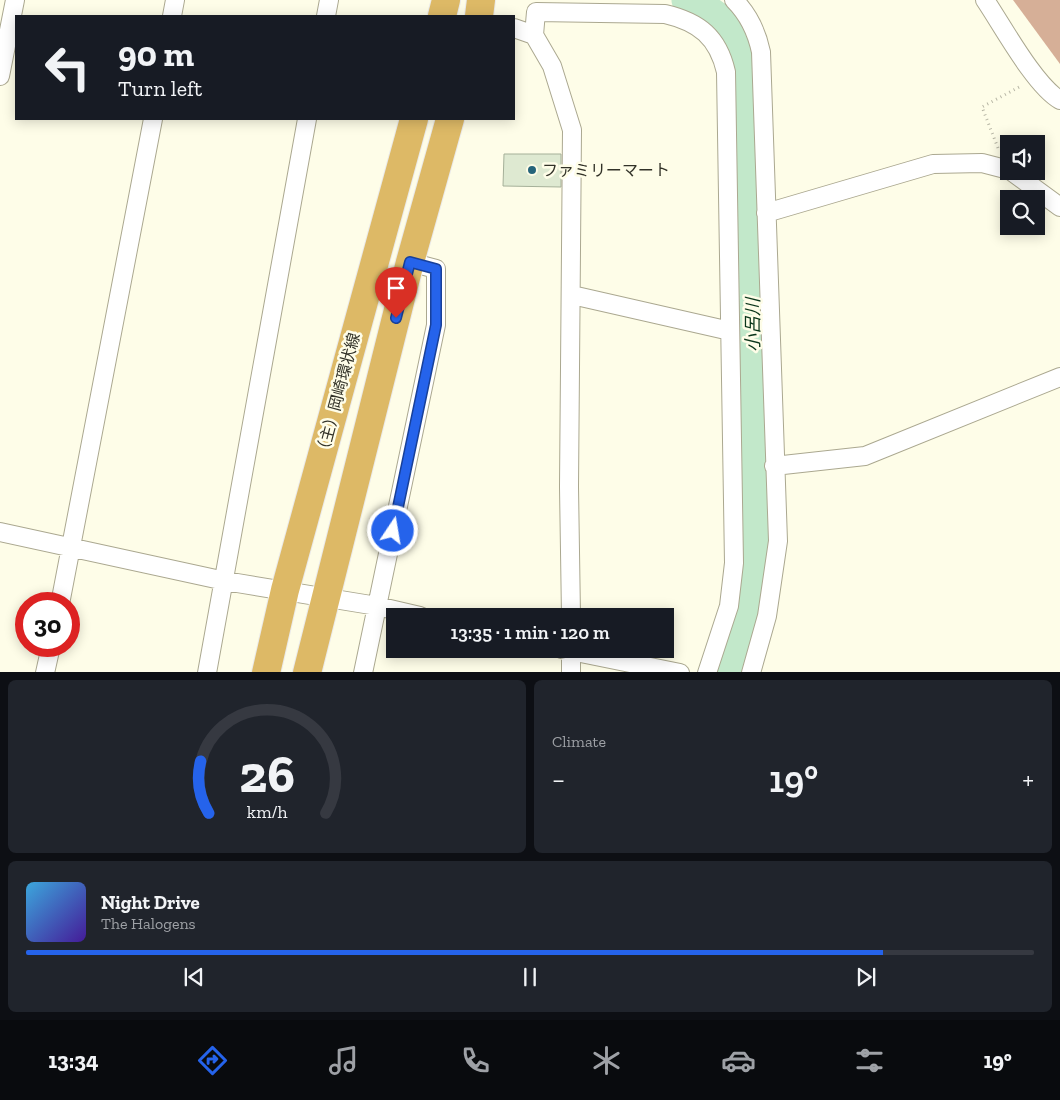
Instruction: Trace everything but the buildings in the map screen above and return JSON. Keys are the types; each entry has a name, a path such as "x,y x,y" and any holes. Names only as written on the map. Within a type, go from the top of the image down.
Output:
{"main road":[{"path":"480,15 481,0"},
{"name":"（主）岡崎環状線","path":"266,672 285,590 414,120"},
{"path":"307,672 410,262 450,120"}],"street":[{"path":"0,76 16,0"},
{"path":"172,15 175,0"},
{"path":"326,15 328,0"},
{"path":"734,0 740,6 758,36 761,52 778,541 767,616 752,672"},
{"path":"985,0 1037,77 1051,95 1060,100"},
{"path":"571,608 569,487 572,130 552,66 534,34 536,12 665,14 682,18 711,37 722,57 726,72 734,563 729,606 707,672"},
{"path":"515,28 534,34"},
{"path":"63,592 153,120"},
{"path":"207,672 225,581 307,120"},
{"path":"766,213 933,164 982,163 1000,168"},
{"path":"1023,180 1060,207"},
{"path":"363,672 436,325 436,269 410,262"},
{"path":"572,294 730,331"},
{"path":"774,466 865,456 1060,377"},
{"path":"0,532 225,581 386,608"},
{"path":"45,672 48,657"},
{"path":"569,658 571,672"},
{"path":"609,658 680,672"}],"path":[{"path":"1000,149 982,107 1037,77"}],"shaded area":[{"path":"1013,0 1060,0 1060,64"}],"waterway":[{"name":"小呂川","path":"689,0 725,25 735,36 754,127 752,544 746,600 729,672"}],"place":[{"name":"ファミリーマート","path":"532,170"}],"route":[{"path":"393,531 436,325 436,269 410,262 396,318"}]}
